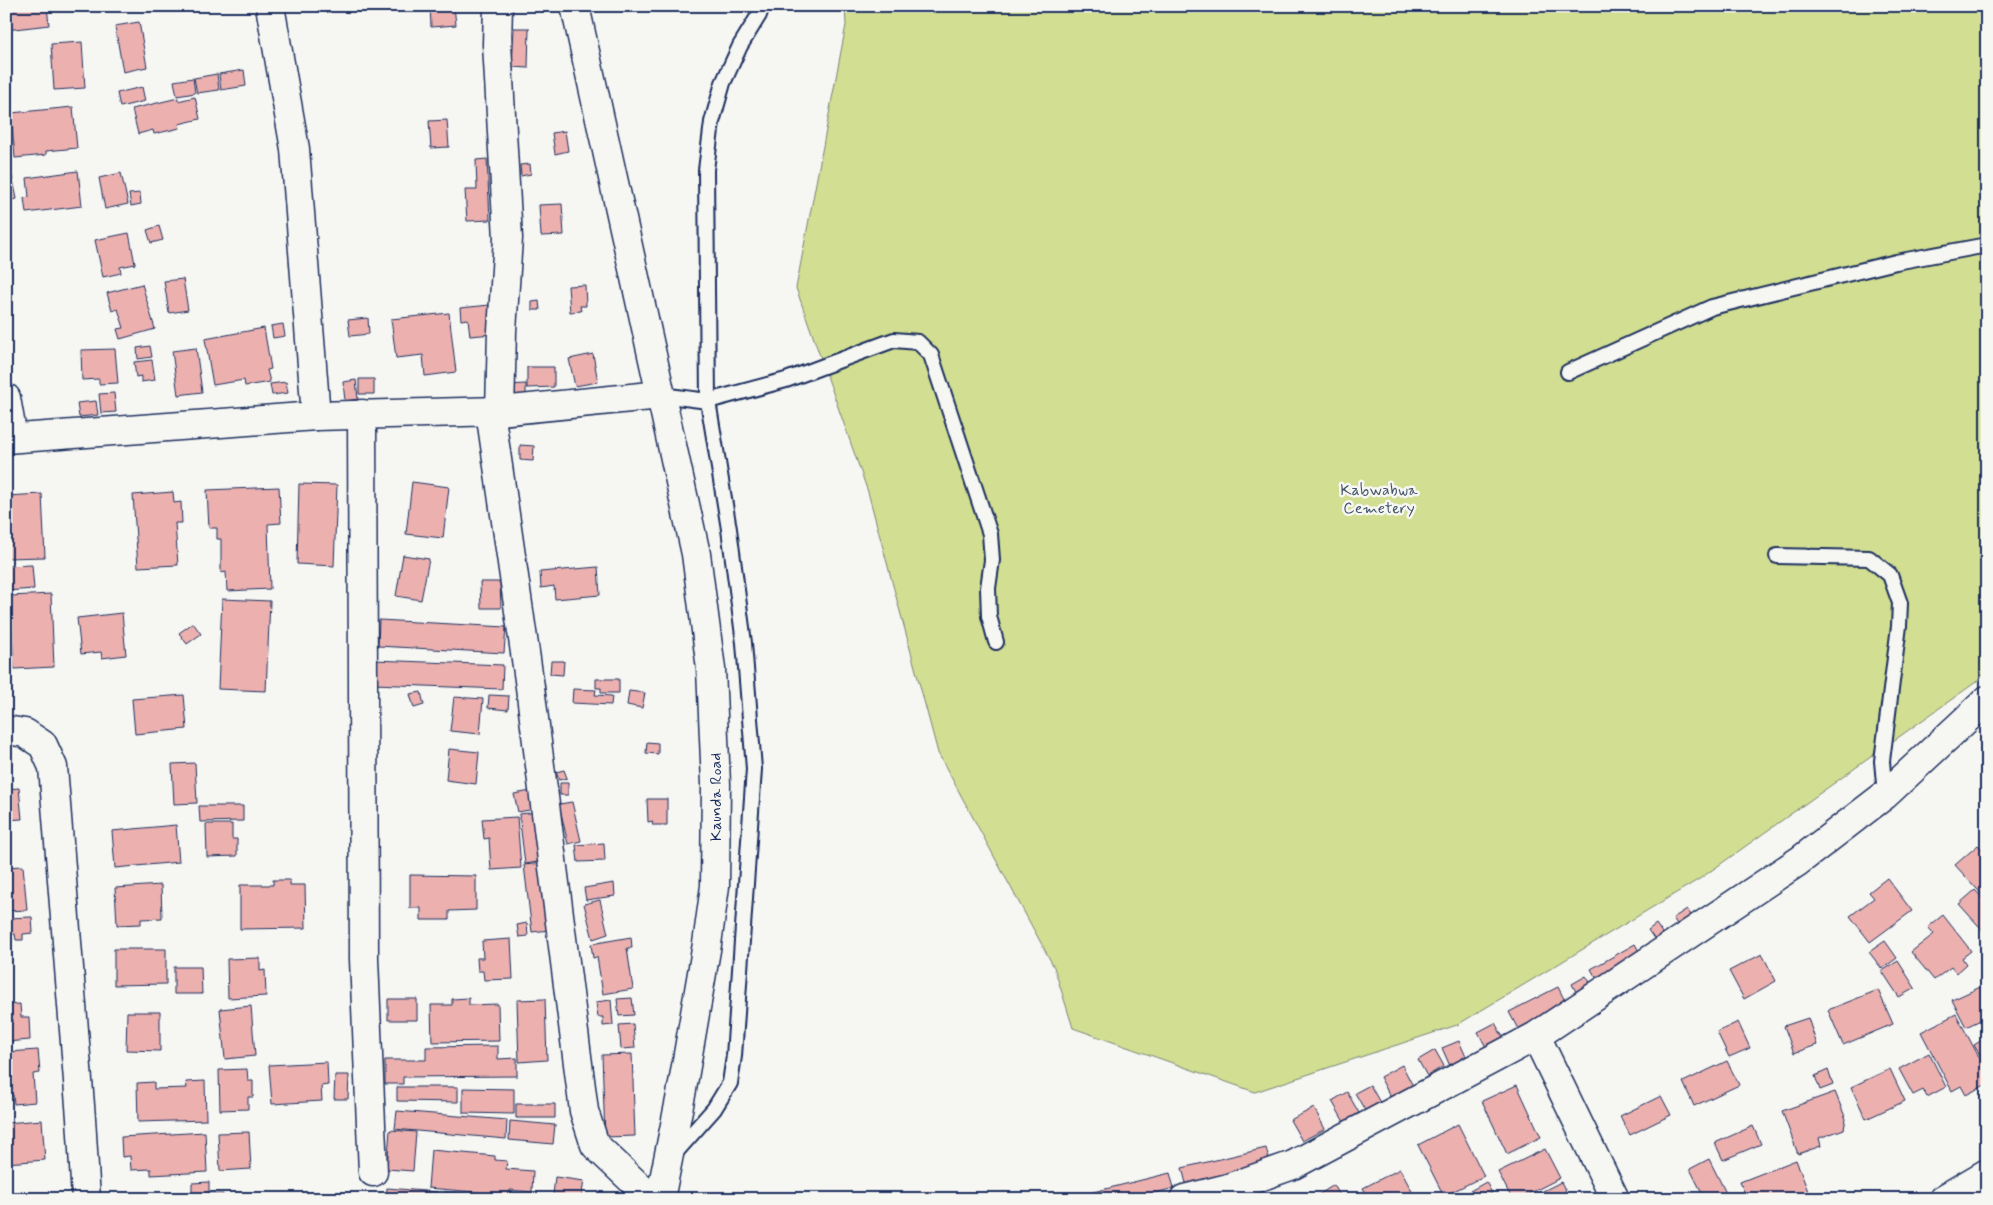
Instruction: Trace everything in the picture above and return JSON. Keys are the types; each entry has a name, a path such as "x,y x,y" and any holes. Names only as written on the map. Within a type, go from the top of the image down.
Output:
{"street":[{"path":"270,6 294,149 316,416"},
{"path":"498,6 497,44 508,238 495,411 584,1112 595,1145 652,1199"},
{"name":"Kaunda Road","path":"575,6 696,554 711,669 716,784 714,886 707,944 669,1160 660,1199"},
{"path":"6,398 10,439 316,416 495,411 661,395"},
{"path":"362,414 364,959 373,1172"},
{"path":"1184,1199 1231,1193 1293,1165 1536,1036 1799,861 1885,796 1987,700"},
{"path":"6,730 24,733 43,746 54,767 86,1199"},
{"path":"1536,1036 1615,1199"},
{"path":"1943,1199 1987,1173"}],"lane":[{"path":"669,1160 714,1109 730,1082 734,1056 754,769 744,642 729,529 708,400 706,170 712,122 723,83 740,46 762,6"},
{"path":"1568,372 1712,307 1896,262 1987,245"},
{"path":"661,395 708,400 786,380 894,340 918,342 931,355 990,534 992,560 988,588 989,616 996,642"},
{"path":"1777,556 1869,558 1890,575 1900,602 1899,626 1882,762 1885,796"}],"green space":[{"name":"Kabwabwa Cemetery","path":"845,6 1987,6 1987,672 1976,682 1701,878 1457,1025 1255,1092 1073,1028 1054,967 938,753 868,492 796,288 846,25"}],"building":[{"path":"6,6 47,6 49,25 6,30"},
{"path":"430,6 454,6 456,25 431,27"},
{"path":"139,22 147,67 123,72 115,26"},
{"path":"514,28 529,28 528,68 512,67"},
{"path":"82,42 85,88 54,90 51,44"},
{"path":"244,70 246,86 221,90 219,74"},
{"path":"217,74 219,90 197,93 194,78"},
{"path":"193,78 195,93 177,96 174,81"},
{"path":"142,87 145,101 120,107 117,93"},
{"path":"195,97 200,119 179,124 180,128 154,134 153,130 138,134 132,109 178,98 178,101"},
{"path":"73,107 77,148 46,151 46,155 15,158 11,113"},
{"path":"447,120 449,147 431,148 429,121"},
{"path":"565,131 568,151 555,154 552,133"},
{"path":"487,159 490,220 467,221 465,190 477,190 476,160"},
{"path":"530,164 531,174 521,176 520,165"},
{"path":"78,171 82,206 26,213 24,198 29,197 27,178"},
{"path":"121,173 128,204 105,209 99,178"},
{"path":"12,175 17,199 6,201 6,176"},
{"path":"140,193 141,204 131,206 129,194"},
{"path":"562,204 564,235 541,236 539,205"},
{"path":"159,226 163,240 151,243 147,230"},
{"path":"129,233 135,264 120,267 121,273 103,277 95,240"},
{"path":"183,279 188,310 169,313 164,281"},
{"path":"142,284 155,329 120,339 117,329 124,328 118,309 112,311 107,293"},
{"path":"585,285 586,306 580,306 581,311 570,312 568,286"},
{"path":"539,301 540,310 532,310 532,302"},
{"path":"490,305 493,334 470,336 468,319 461,320 460,308"},
{"path":"449,313 456,372 425,376 423,355 396,358 391,319"},
{"path":"368,318 369,334 350,336 348,320"},
{"path":"283,324 285,336 273,338 271,326"},
{"path":"264,328 271,369 267,370 270,382 245,386 244,380 213,385 205,339"},
{"path":"150,346 152,357 138,359 137,348"},
{"path":"196,348 202,392 178,395 172,351"},
{"path":"115,349 118,383 99,384 99,379 82,380 81,350"},
{"path":"593,354 598,382 575,386 569,359"},
{"path":"152,360 155,380 141,382 141,376 136,377 134,362"},
{"path":"527,367 554,367 554,387 527,388"},
{"path":"359,379 374,379 374,394 359,394"},
{"path":"356,380 358,399 345,401 343,382"},
{"path":"286,382 288,393 272,395 270,384"},
{"path":"526,384 526,397 505,397 505,385"},
{"path":"114,393 116,412 101,413 99,394"},
{"path":"96,401 98,415 79,417 77,403"},
{"path":"520,445 534,446 533,461 520,460"},
{"path":"412,482 449,487 443,538 406,534"},
{"path":"299,484 337,485 334,566 297,564"},
{"path":"279,487 281,523 268,524 270,589 227,591 226,572 221,573 221,539 217,539 217,528 209,528 207,490"},
{"path":"173,492 174,503 181,502 182,523 175,523 178,565 138,567 133,495"},
{"path":"42,494 45,557 6,558 6,496"},
{"path":"403,555 429,559 421,600 396,596"},
{"path":"32,565 34,589 6,591 6,566"},
{"path":"598,567 600,595 555,599 554,586 541,588 540,572"},
{"path":"480,582 500,582 501,608 481,608"},
{"path":"51,594 54,667 14,669 10,596"},
{"path":"222,599 270,601 266,691 218,689"},
{"path":"122,613 126,655 102,658 101,652 81,654 77,618"},
{"path":"379,620 506,627 504,653 378,646"},
{"path":"193,623 201,634 187,644 179,633"},
{"path":"374,660 503,665 502,689 373,684"},
{"path":"551,661 564,661 563,675 550,674"},
{"path":"596,679 619,679 619,693 601,693 601,688 596,688"},
{"path":"573,689 596,690 595,695 612,696 611,705 572,703"},
{"path":"629,691 645,693 642,708 627,705"},
{"path":"421,692 424,705 414,708 410,694"},
{"path":"184,695 187,729 135,734 132,699"},
{"path":"489,695 509,696 508,710 488,708"},
{"path":"454,697 483,699 480,734 450,731"},
{"path":"647,742 658,743 658,754 646,753"},
{"path":"449,749 479,752 476,784 446,780"},
{"path":"195,763 197,803 174,804 172,764"},
{"path":"564,770 567,778 559,780 556,772"},
{"path":"560,783 568,783 568,795 560,795"},
{"path":"19,788 22,819 6,820 6,789"},
{"path":"531,791 535,809 518,812 514,794"},
{"path":"647,799 667,799 667,825 652,825 653,821 648,822"},
{"path":"572,802 581,841 568,844 559,804"},
{"path":"199,806 243,806 243,821 200,822"},
{"path":"539,812 544,861 525,864 519,814"},
{"path":"517,817 521,868 491,870 489,838 484,839 482,819"},
{"path":"206,824 232,824 232,839 237,839 237,856 207,857"},
{"path":"176,825 179,862 115,868 112,831"},
{"path":"604,843 605,861 578,862 576,845"},
{"path":"1978,845 1987,855 1987,900 1955,865"},
{"path":"542,863 550,930 532,932 524,865"},
{"path":"23,866 27,910 8,911 6,867"},
{"path":"410,875 476,876 476,910 449,911 449,920 421,920 421,908 410,908"},
{"path":"1887,878 1912,911 1870,942 1850,916 1874,898 1869,892"},
{"path":"273,880 290,880 290,885 305,885 306,928 240,929 240,885 273,885"},
{"path":"614,883 615,896 586,900 584,888"},
{"path":"161,885 162,918 141,919 141,924 117,925 115,888"},
{"path":"1975,890 1987,903 1987,935 1959,904"},
{"path":"600,900 608,934 593,939 584,904"},
{"path":"1687,909 1696,923 1682,932 1673,918"},
{"path":"1943,915 1971,951 1962,958 1966,964 1956,973 1951,967 1934,980 1911,952 1934,934 1928,927"},
{"path":"32,917 33,933 23,934 23,940 16,940 15,934 6,935 6,918"},
{"path":"527,923 528,936 519,937 517,925"},
{"path":"1656,924 1665,937 1657,943 1648,930"},
{"path":"631,937 632,948 627,948 633,989 603,994 597,957 593,958 591,944"},
{"path":"511,939 513,979 484,980 483,971 478,971 477,958 483,958 482,941"},
{"path":"1885,941 1897,958 1882,969 1869,952"},
{"path":"1635,944 1644,960 1600,985 1591,969"},
{"path":"114,949 166,949 166,984 114,985"},
{"path":"1762,954 1776,981 1744,999 1729,971"},
{"path":"260,958 260,971 265,970 266,996 228,998 227,959"},
{"path":"1898,961 1915,988 1899,997 1882,971"},
{"path":"174,967 201,967 202,994 174,994"},
{"path":"1586,976 1593,987 1578,996 1572,984"},
{"path":"1987,984 1987,1017 1966,1027 1952,1000"},
{"path":"1558,987 1568,1007 1519,1031 1509,1012"},
{"path":"1878,990 1893,1024 1843,1045 1828,1010"},
{"path":"469,998 469,1005 498,1004 499,1041 432,1042 431,1005 452,1005 452,999"},
{"path":"632,998 634,1015 619,1016 617,999"},
{"path":"388,999 417,999 417,1020 388,1020"},
{"path":"545,999 547,1060 519,1062 517,1000"},
{"path":"611,1000 613,1025 603,1026 603,1017 598,1017 596,1002"},
{"path":"20,1004 21,1017 29,1017 30,1040 6,1042 6,1005"},
{"path":"251,1006 255,1056 225,1059 220,1009"},
{"path":"127,1012 160,1012 160,1051 126,1050"},
{"path":"1956,1014 1987,1072 1987,1084 1966,1095 1961,1086 1952,1091 1921,1032"},
{"path":"1808,1018 1817,1045 1794,1053 1784,1026"},
{"path":"1738,1022 1750,1048 1729,1057 1717,1032"},
{"path":"1495,1023 1504,1039 1486,1047 1478,1032"},
{"path":"633,1024 635,1048 621,1049 619,1025"},
{"path":"1987,1037 1987,1067 1974,1045"},
{"path":"1459,1041 1467,1059 1450,1066 1442,1048"},
{"path":"498,1046 498,1059 517,1058 517,1076 403,1077 403,1084 385,1084 385,1060 426,1060 426,1047"},
{"path":"38,1050 40,1073 33,1074 35,1102 14,1104 13,1095 6,1096 8,1052"},
{"path":"1435,1050 1444,1066 1427,1076 1418,1060"},
{"path":"1929,1053 1946,1087 1927,1097 1923,1090 1913,1095 1899,1069"},
{"path":"632,1054 635,1136 605,1137 602,1055"},
{"path":"1727,1061 1739,1085 1694,1106 1683,1082"},
{"path":"327,1062 328,1085 321,1086 322,1101 272,1104 269,1065"},
{"path":"1402,1065 1413,1086 1391,1098 1380,1077"},
{"path":"247,1069 248,1081 253,1081 253,1097 248,1097 248,1109 220,1110 219,1070"},
{"path":"1890,1069 1905,1101 1866,1119 1851,1087"},
{"path":"1828,1070 1833,1085 1820,1090 1815,1076"},
{"path":"335,1075 349,1075 348,1099 334,1099"},
{"path":"205,1081 206,1120 138,1122 137,1083 154,1082 154,1089 187,1088 186,1082"},
{"path":"1370,1085 1382,1106 1367,1114 1355,1093"},
{"path":"1517,1085 1541,1137 1507,1154 1482,1101"},
{"path":"397,1087 458,1087 458,1102 397,1101"},
{"path":"463,1088 514,1089 514,1114 463,1113"},
{"path":"1347,1092 1359,1113 1344,1122 1332,1101"},
{"path":"1835,1092 1846,1119 1844,1129 1819,1138 1821,1146 1798,1154 1782,1111"},
{"path":"1661,1096 1671,1115 1630,1135 1620,1116"},
{"path":"516,1104 555,1104 555,1118 516,1118"},
{"path":"1314,1108 1325,1129 1302,1141 1290,1120"},
{"path":"397,1111 507,1120 506,1139 395,1129"},
{"path":"42,1120 45,1160 6,1163 6,1123"},
{"path":"510,1121 555,1125 553,1144 509,1140"},
{"path":"1458,1124 1484,1176 1444,1196 1418,1145"},
{"path":"1753,1126 1761,1144 1723,1160 1715,1143"},
{"path":"390,1130 416,1132 413,1171 387,1169"},
{"path":"205,1132 207,1172 151,1175 151,1169 131,1170 130,1156 122,1157 121,1137"},
{"path":"249,1132 251,1169 220,1171 218,1133"},
{"path":"1266,1148 1271,1167 1187,1187 1182,1168"},
{"path":"1545,1149 1560,1178 1519,1199 1512,1199 1498,1172"},
{"path":"431,1150 495,1156 495,1160 507,1161 506,1169 533,1171 532,1192 510,1190 510,1195 428,1188"},
{"path":"1709,1159 1727,1195 1718,1199 1705,1199 1690,1169"},
{"path":"1796,1160 1811,1199 1747,1199 1740,1182"},
{"path":"1400,1169 1416,1199 1369,1199 1363,1188"},
{"path":"1170,1173 1174,1188 1133,1199 1065,1199"},
{"path":"555,1177 584,1181 581,1199 553,1195"},
{"path":"209,1182 209,1193 192,1193 192,1183"},
{"path":"1486,1182 1492,1193 1482,1199 1456,1199"},
{"path":"1561,1182 1569,1197 1565,1199 1532,1199 1531,1197"},
{"path":"1334,1185 1342,1199 1312,1199"},
{"path":"387,1188 437,1192 436,1199 386,1199"},
{"path":"445,1192 519,1199 445,1199"},
{"path":"210,1194 223,1194 223,1199 210,1199"}]}
